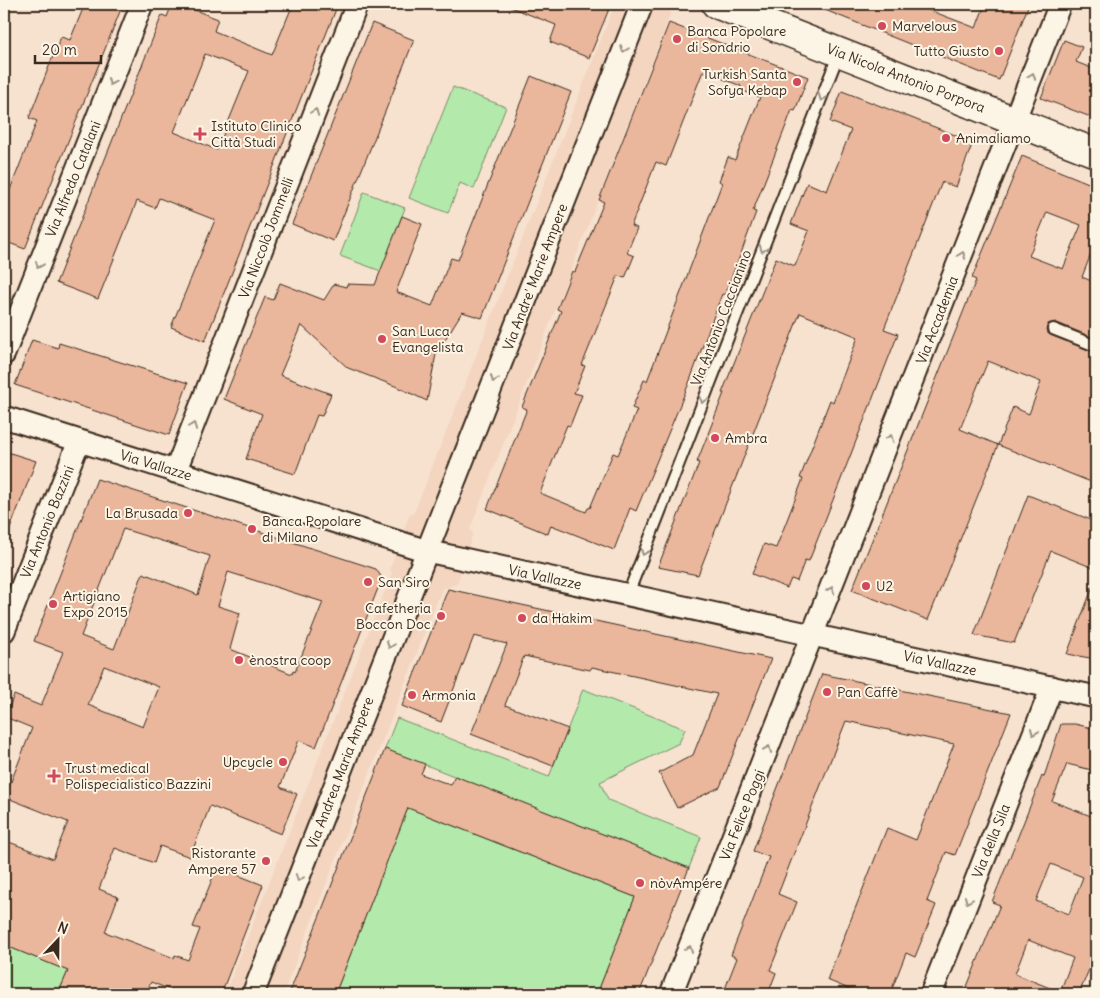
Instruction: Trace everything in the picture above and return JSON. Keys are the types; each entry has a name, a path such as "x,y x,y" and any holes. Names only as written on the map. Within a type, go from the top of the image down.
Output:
{"main road":[{"name":"Via Nicola Antonio Porpora","path":"716,4 1096,153"}],"street":[{"name":"Via Alfredo Catalani","path":"4,354 142,4"},
{"name":"Via Niccolò Jommelli","path":"175,472 357,4"},
{"name":"Via Andre' Marie Ampere","path":"427,551 642,4"},
{"name":"Via Accademia","path":"813,635 1060,4"},
{"name":"Via Vallazze","path":"4,417 427,551 1096,696"},
{"name":"Via Antonio Bazzini","path":"4,632 79,441"},
{"name":"Via Andrea Maria Ampere","path":"253,994 427,551"},
{"name":"Via Felice Poggi","path":"672,994 813,635"},
{"name":"Via della Sila","path":"930,994 1052,687"}],"lane":[{"name":"Via Antonio Caccianino","path":"628,594 839,52"},
{"path":"1053,328 1096,346"}],"shaded area":[{"path":"615,4 672,4 669,18 470,529 473,533 457,584 442,589 283,994 225,994 392,573 390,569 409,516 414,513"}],"green space":[{"path":"453,87 506,107 474,189 460,183 448,213 409,198"},
{"path":"364,192 405,208 381,271 340,256"},
{"path":"583,689 685,729 679,743 600,782 608,800 701,837 689,868 385,749 397,718 549,777"},
{"path":"408,808 635,897 597,994 335,994"},
{"path":"4,945 68,971 58,994 4,994"}],"building":[{"path":"85,4 123,4 25,249 4,241 4,205 37,121 29,118 53,56 61,37 70,40"},
{"name":"Istituto Clinico Città Studi","path":"172,4 179,4 218,19 214,31 272,55 293,4 338,4 205,341 171,327 215,220 159,198 155,208 137,201 98,299 56,283 162,15 167,17","holes":["205,54 249,71 217,150 174,132"]},
{"path":"505,4 611,4 589,58 550,42 556,25"},
{"path":"810,4 913,4 976,28 985,4 1029,4 999,80"},
{"path":"372,23 414,40 333,241 292,224"},
{"path":"669,23 808,77 795,111 792,110 753,211 756,212 740,256 724,295 722,294 689,383 636,511 630,508 614,550 551,525 548,534 487,509 527,409 522,407 561,311 557,309 572,271 575,272 604,202 599,200","holes":["703,71 741,86 740,90 760,97 735,160 728,157 719,181 722,183 647,381 644,380 632,408 637,410 618,455 613,453 590,508 586,512 540,493 567,425 570,426 582,395 574,393 585,366 582,365 618,276 625,278 634,256 627,253 637,228 631,226 656,162 666,166"]},
{"path":"1064,40 1082,47 1076,62 1096,70 1096,119 1041,98"},
{"path":"531,76 571,92 482,318 462,312 436,354 427,401 395,386 348,368 301,325 280,375 331,394 322,416 317,415 295,474 246,459 262,414 224,399 265,297 273,300 280,283 324,300 334,284 346,287 347,284 375,285 402,216 422,224 396,292 432,306 451,258 458,260"},
{"path":"842,91 973,142 956,187 942,182 884,329 898,334 809,561 805,560 797,581 791,579 787,588 752,574 764,544 776,548 803,479 800,478 830,400 833,402 858,337 800,313 698,575 658,567 699,463 697,462 724,393 722,393 776,258 795,266 809,231 791,224 807,183 827,191 851,130 830,122"},
{"path":"1022,156 1096,186 1096,241 1082,277 1096,283 1096,339 1055,322 1048,324 1046,330 1050,335 1096,353 1096,484 998,445 928,620 852,590 976,280 972,278","holes":["1047,212 1081,225 1063,269 1029,256","988,361 1041,382 1029,414 1013,407 998,445 960,429"]},
{"path":"32,340 58,348 59,343 188,383 169,435 15,385"},
{"path":"4,451 36,461 5,542 4,542"},
{"path":"97,479 376,569 382,578 316,747 299,740 280,787 297,794 281,834 210,806 190,857 160,846 154,863 115,848 99,889 118,897 105,932 174,958 175,955 188,960 200,929 193,927 217,867 263,885 221,994 180,994 151,982 146,994 58,994 68,971 4,945 4,840 53,859 68,822 5,797 32,728 5,717 14,695 41,706 63,652 34,641","holes":["123,529 210,556 198,595 143,573 114,649 81,636","228,572 323,602 295,672 293,671 292,674 230,649 240,613 218,606","104,666 159,687 143,727 88,705"]},
{"path":"1028,495 1096,522 1096,569 1051,551 1014,643 974,635"},
{"path":"1095,581 1096,659 1067,654"},
{"path":"448,589 771,659 720,787 677,808 659,773 693,755 717,694 592,667 590,670 524,656 505,705 568,729 553,766 471,734 507,644 474,636 441,722 402,706"},
{"path":"822,674 1011,713 955,855 946,852 927,901 936,905 915,957 906,953 890,994 861,994 827,980 887,828 916,840 954,744 846,721 778,894 797,902 770,970 776,973 768,994 723,994 737,958 731,955 769,857 753,851"},
{"path":"1061,724 1075,724 1096,729 1096,771 1067,764 1052,801 1096,818 1096,952 1079,994 964,994 1000,905 992,902 1042,776 1044,777","holes":["1051,864 1083,877 1069,914 1036,901","1028,940 1073,958 1060,992 1015,974"]},
{"name":"nòvAmpére","path":"385,749 425,764 421,774 451,785 455,776 689,868 639,994 597,994 635,897 408,808 335,994 289,994"}],"place":[{"name":"Marvelous","path":"882,26"},
{"name":"Banca Popolare di Sondrio","path":"677,39"},
{"name":"Tutto Giusto","path":"999,51"},
{"name":"Turkish Santa Sofya Kebap","path":"797,82"},
{"name":"Istituto Clinico Città Studi","path":"200,134"},
{"name":"Animaliamo","path":"946,138"},
{"name":"San Luca Evangelista","path":"382,339"},
{"name":"Ambra","path":"715,438"},
{"name":"La Brusada","path":"188,513"},
{"name":"Banca Popolare di Milano","path":"252,529"},
{"name":"San Siro","path":"368,582"},
{"name":"U2","path":"866,586"},
{"name":"Artigiano Expo 2015","path":"53,604"},
{"name":"Cafetheria Boccon Doc","path":"441,616"},
{"name":"da Hakim","path":"522,618"},
{"name":"ènostra coop","path":"239,660"},
{"name":"Pan Caffè","path":"827,692"},
{"name":"Armonia","path":"412,695"},
{"name":"Upcycle","path":"283,762"},
{"name":"Trust medical Polispecialistico Bazzini","path":"54,776"},
{"name":"Ristorante Ampere 57","path":"266,861"},
{"name":"nòvAmpére","path":"640,883"}]}
